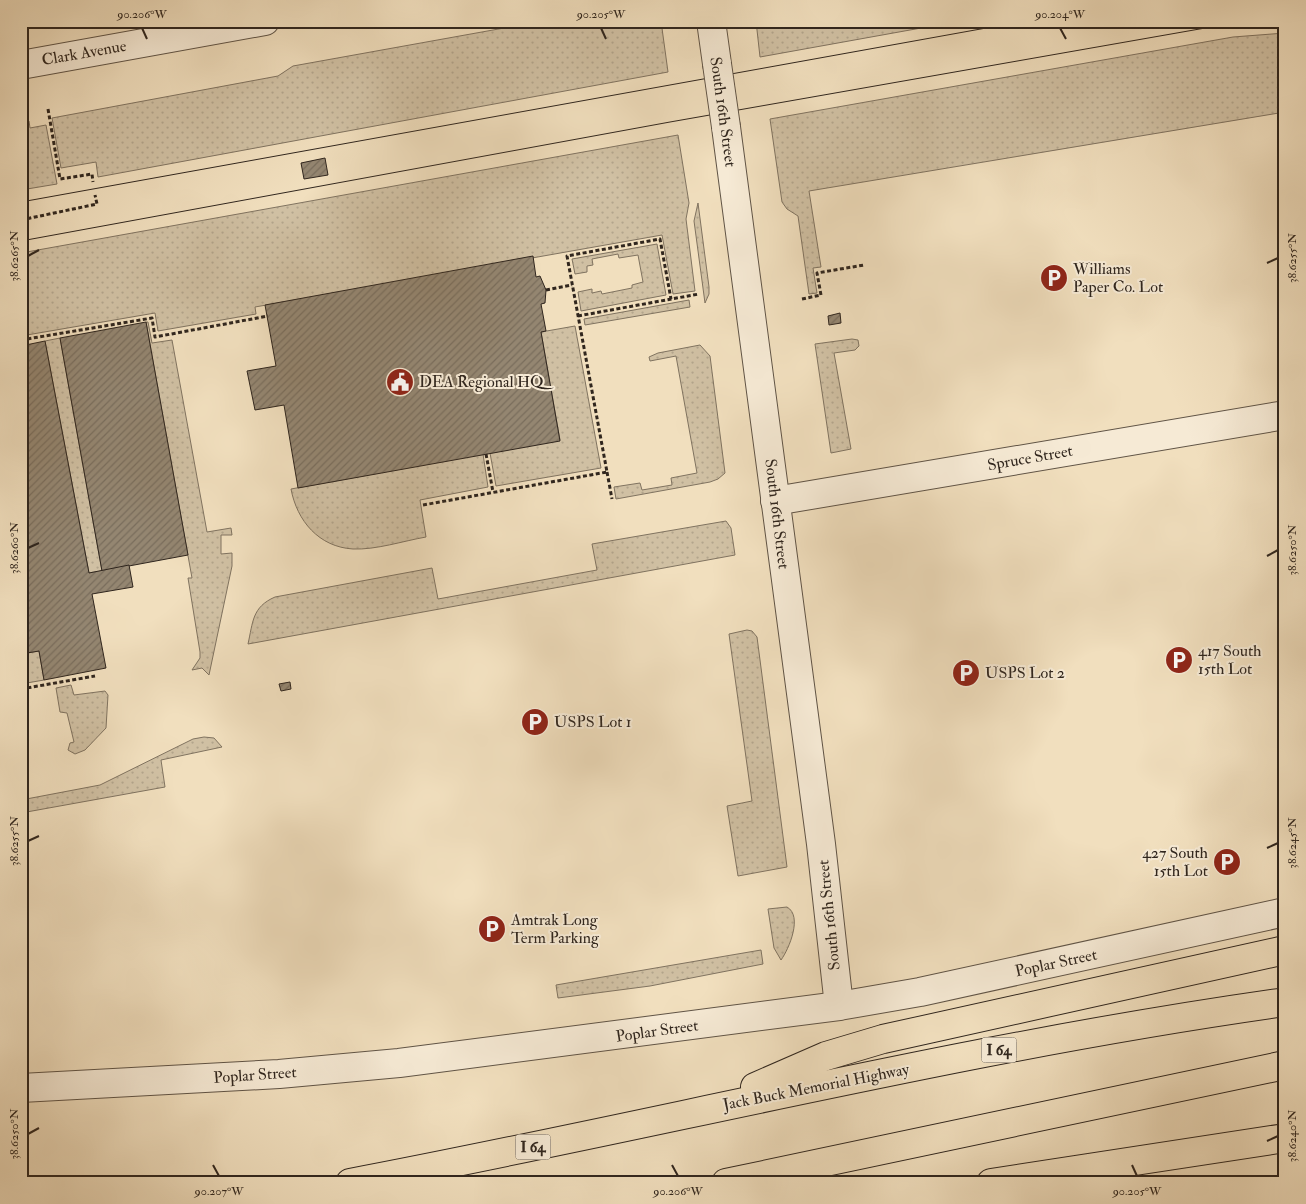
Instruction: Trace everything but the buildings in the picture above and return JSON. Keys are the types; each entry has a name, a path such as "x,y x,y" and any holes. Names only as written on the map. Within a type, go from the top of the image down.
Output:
{"highway":[{"path":"716,1107 826,1056 883,1039 1285,950"},
{"name":"Jack Buck Memorial Highway","path":"350,1183 499,1155 716,1107 1044,1042 1285,1002"},
{"path":"726,1183 1285,1065"},
{"path":"991,1183 1285,1138"}],"street":[{"name":"Clark Avenue","path":"21,65 265,21"},
{"name":"South 16th Street","path":"711,21 821,844 839,1006"},
{"name":"Spruce Street","path":"775,501 1285,415"},
{"name":"Poplar Street","path":"21,1088 279,1074 398,1063 839,1006 920,992 1285,912"}],"path":[{"path":"48,109 60,179 92,174 93,182"},
{"path":"21,220 97,204 95,195"},
{"path":"612,500 567,256 660,239 671,299"},
{"path":"802,298 821,295 817,273 864,265"},
{"path":"546,290 572,285"},
{"path":"578,316 699,294"},
{"path":"21,340 152,318 155,337 268,316"},
{"path":"486,454 493,492"},
{"path":"423,505 607,472"},
{"path":"21,689 95,676"}],"shaded area":[{"path":"543,21 661,21 668,72 98,177 96,162 61,168 52,118 278,76 293,66"},
{"path":"756,21 960,21 760,57"},
{"path":"1285,33 1285,112 809,191 821,267 813,268 817,293 809,294 798,216 787,209 782,202 770,119 1233,37"},
{"path":"29,121 30,128 46,125 57,184 21,190 21,123"},
{"path":"678,135 689,203 686,219 695,291 673,294 662,235 255,307 256,314 158,331 155,313 21,336 21,253"},
{"path":"698,203 709,287 709,294 705,303 694,221"},
{"path":"657,244 666,295 581,311 578,292 592,289 592,293 601,291 602,294 632,288 632,285 643,282 638,255 619,258 618,254 592,259 593,265 587,266 587,272 575,274 572,259"},
{"path":"689,300 690,307 585,325 584,319"},
{"path":"146,322 148,322 152,343 172,340 207,532 231,528 232,535 221,535 221,554 232,553 232,566 209,675 202,668 192,670 200,658 200,652 188,578 192,578"},
{"path":"575,326 601,468 496,486 490,453 560,440 541,332"},
{"path":"60,338 102,571 89,573 45,341"},
{"path":"852,339 858,340 859,346 855,350 834,353 851,449 831,453 815,344"},
{"path":"700,345 710,356 725,473 718,479 710,482 616,499 614,487 640,483 642,490 672,485 671,478 697,473 676,356 650,361 649,357 658,353"},
{"path":"483,454 488,487 420,500 426,537 380,547 353,549 341,547 320,538 304,522 298,512 291,489"},
{"path":"726,521 731,528 735,555 248,644 258,610 267,601 275,597 432,568 438,599 597,570 592,544"},
{"path":"747,630 752,631 757,637 787,867 738,876 727,806 752,801 729,634"},
{"path":"39,651 44,680 21,684 21,654"},
{"path":"71,685 74,695 105,691 108,695 106,728 85,750 75,754 68,750 70,743 74,742 67,713 60,712 56,688"},
{"path":"214,738 222,747 161,760 165,787 21,813 21,800 100,785 193,739"},
{"path":"787,907 792,911 794,925 791,941 781,960 774,948 768,909"},
{"path":"761,950 763,964 650,986 558,998 556,985"}],"tram line":[{"path":"21,202 1025,21"},
{"path":"21,241 670,122 1228,24 1260,21"}],"place":[{"name":"Williams Paper Co. Lot","path":"1054,278"},
{"name":"DEA Regional HQ","path":"400,382"},
{"name":"417 South 15th Lot","path":"1179,660"},
{"name":"USPS Lot 2","path":"966,673"},
{"name":"USPS Lot 1","path":"535,722"},
{"name":"427 South 15th Lot","path":"1227,862"},
{"name":"Amtrak Long Term Parking","path":"492,929"}]}
